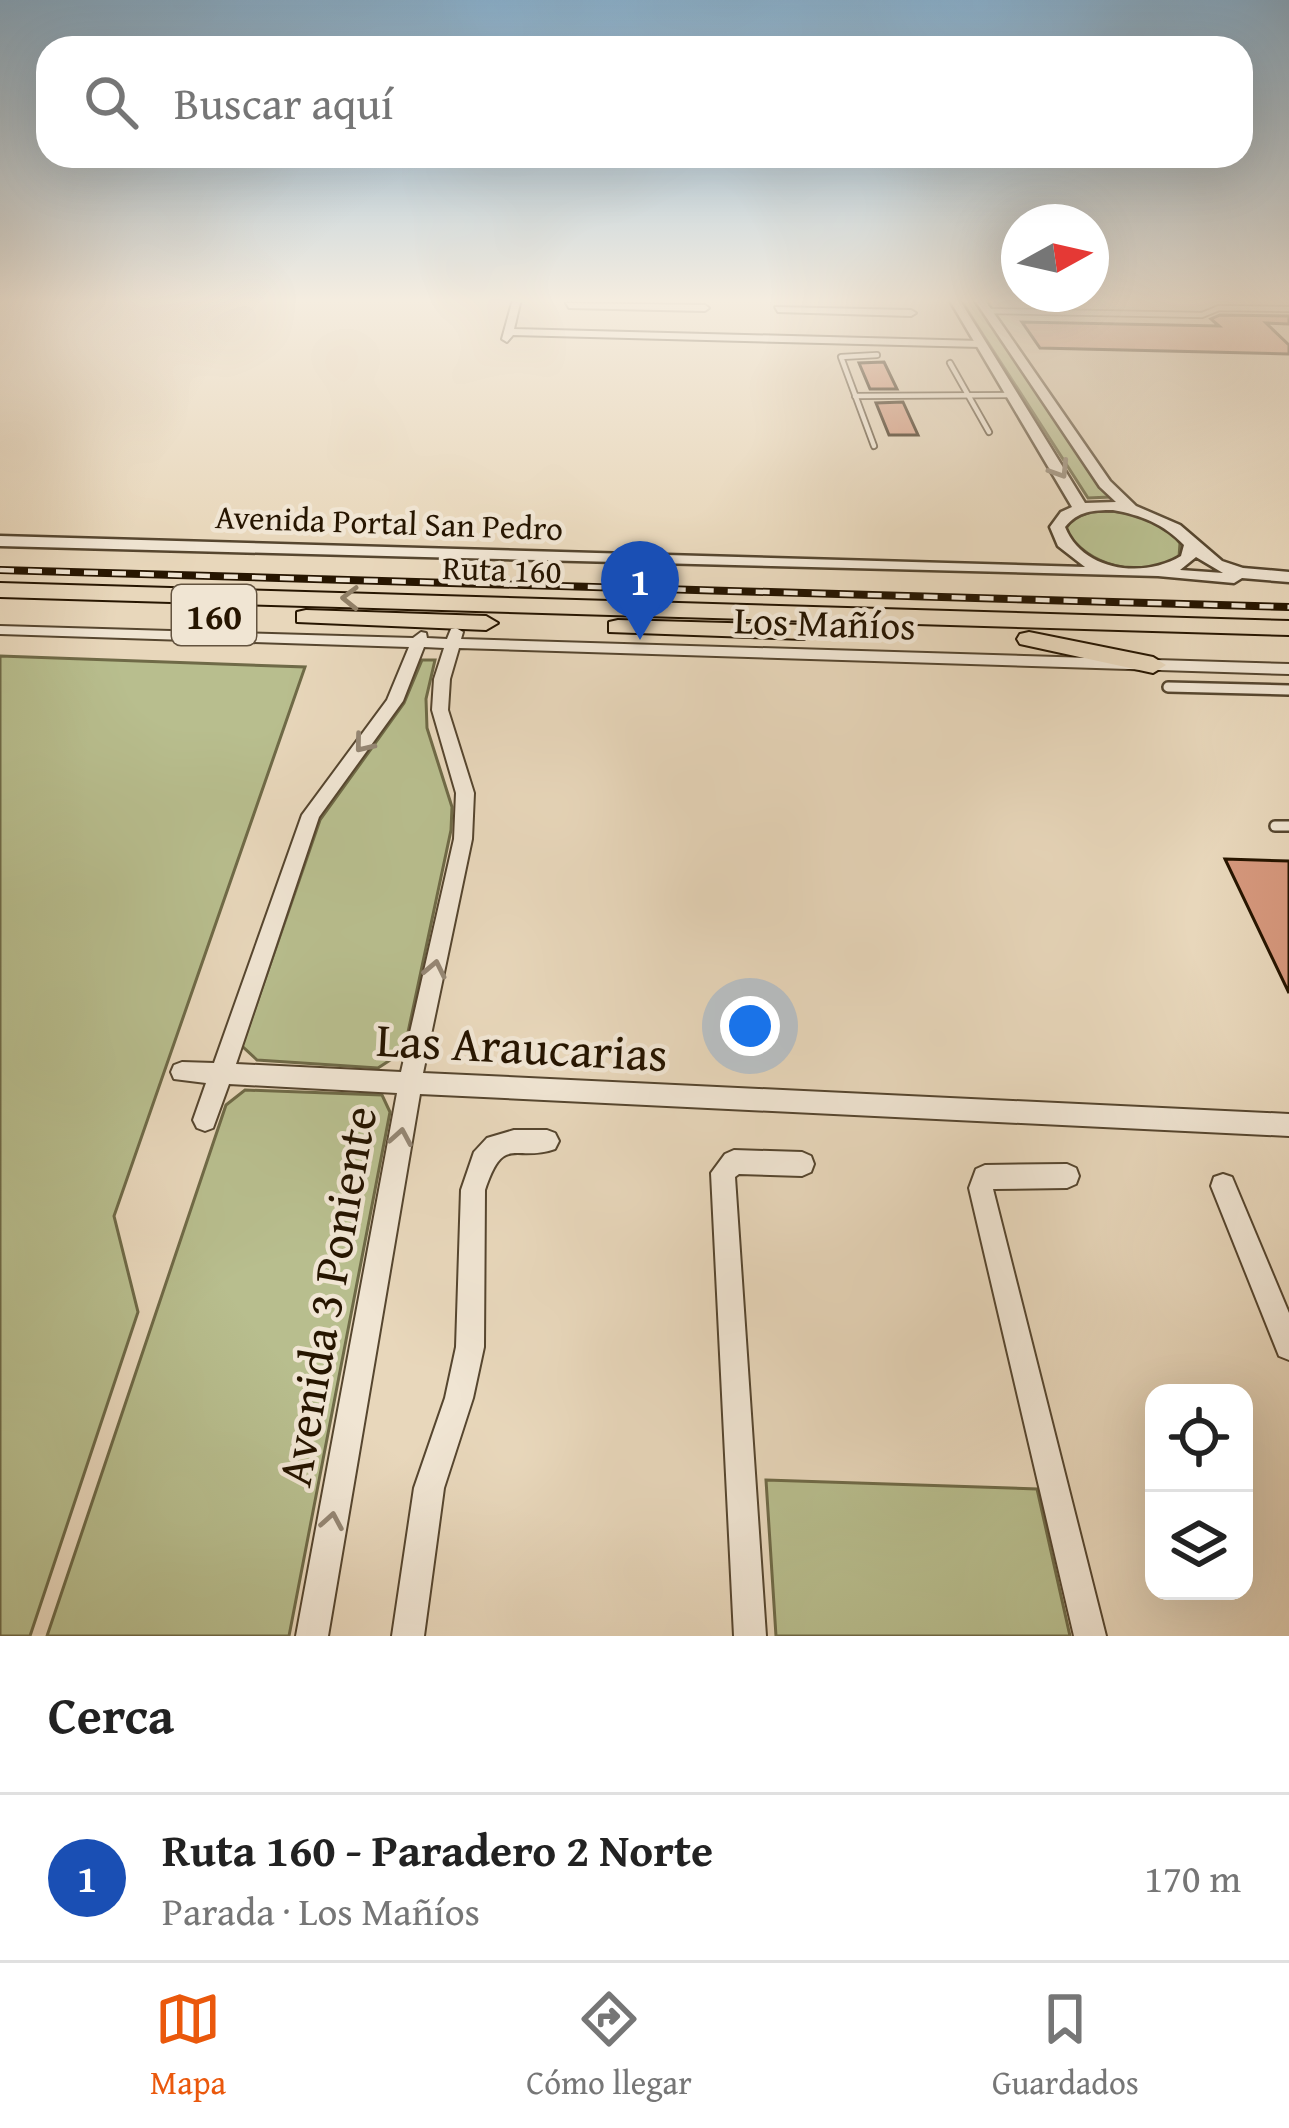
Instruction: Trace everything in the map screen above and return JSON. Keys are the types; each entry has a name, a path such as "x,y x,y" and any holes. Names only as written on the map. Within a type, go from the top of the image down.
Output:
{"highway":[{"name":"Ruta 160","path":"0,590 453,622 1289,647"},
{"name":"Ruta 160","path":"0,608 423,632 453,622 1289,628"},
{"path":"1029,639 1160,676"}],"street":[{"path":"1002,375 1081,508"},
{"path":"1031,375 1105,484 1132,510"},
{"path":"1133,572 1088,561 1060,540 1059,521 1081,508 1132,510 1171,525 1190,547 1222,567 1264,576"},
{"name":"Avenida Portal San Pedro","path":"993,569 1042,560 1060,540"},
{"name":"Avenida Portal San Pedro","path":"0,541 1289,577"},
{"path":"1157,572 1184,563 1190,547"},
{"name":"Los Mañíos","path":"453,622 1160,676 1289,669"},
{"name":"Avenida 3 Poniente","path":"312,1636 410,1083 466,815 461,778 440,710 453,622"},
{"path":"0,629 423,632 394,701 311,814 205,1120"},
{"name":"Las Araucarias","path":"182,1072 1289,1125"},
{"path":"408,1636 429,1488 459,1398 470,1347 477,1175 495,1146 547,1141"},
{"path":"750,1636 723,1172 734,1162 802,1164"},
{"path":"1067,1176 998,1173 986,1177 981,1188 1090,1636"},
{"path":"1223,1186 1289,1346"}],"lane":[{"path":"848,375 874,446"},
{"path":"956,375 989,432"},
{"path":"855,395 1014,395"},
{"path":"1160,676 1289,690"},
{"path":"1275,826 1289,826"}],"green space":[{"path":"1009,375 1026,375 1110,497 1088,498"},
{"path":"1091,512 1128,513 1162,526 1180,543 1179,557 1148,568 1102,561 1065,530 1073,518"},
{"path":"0,656 305,667 114,1216 138,1312 30,1636 0,1636"},
{"path":"422,660 435,660 426,699 427,728 452,807 451,830 404,1051 378,1068 257,1060 242,1046 320,820 404,703"},
{"path":"245,1090 382,1095 390,1112 289,1636 47,1636 226,1105"},
{"path":"766,1480 1037,1489 1070,1636 776,1636"}],"building":[{"path":"864,375 890,375 897,389 870,389"},
{"path":"903,402 918,435 889,435 876,403"},
{"path":"1225,859 1289,861 1289,993"}],"railway":[{"path":"0,570 1289,607"}],"place":[{"name":"Ruta 160 - Paradero 2 Norte","path":"640,640"}]}
